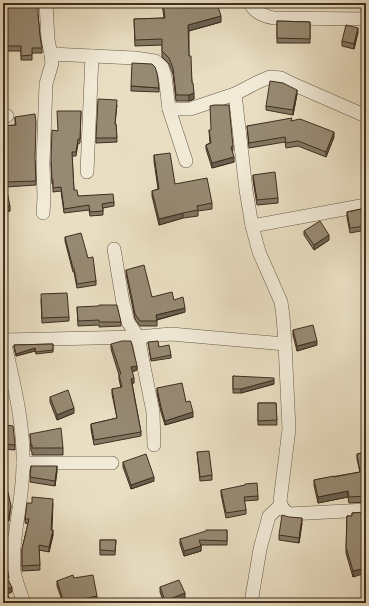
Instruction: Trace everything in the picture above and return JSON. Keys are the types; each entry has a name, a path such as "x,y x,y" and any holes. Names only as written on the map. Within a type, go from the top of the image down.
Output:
{"street":[{"path":"43,213 46,84 52,63 46,3"},
{"path":"250,3 260,14 274,18 366,19"},
{"path":"51,54 135,58 155,61 162,67 166,76 169,110 186,161"},
{"path":"87,172 92,56"},
{"path":"169,110 190,109 235,94 270,77 280,78 366,116"},
{"path":"235,94 246,190 252,226 259,252 281,302 283,316 289,429 280,501 281,505 289,514 366,510"},
{"path":"252,226 366,205"},
{"path":"114,249 123,303 128,322 138,337 153,412 154,445"},
{"path":"24,603 14,572 8,543 21,492 23,463 19,409 4,339 138,337 171,334 285,344"},
{"path":"23,463 112,463"},
{"path":"251,603 260,549 269,516 281,505"}],"building":[{"path":"3,3 38,3 42,48 32,48 32,55 21,56 21,46 3,46"},
{"path":"163,3 184,3 184,8 204,3 217,3 221,16 188,25 189,56 191,56 194,93 189,95 176,95 173,68 169,58 162,51 162,39 135,40 134,19 165,18"},
{"path":"277,21 310,22 310,39 277,38"},
{"path":"346,25 358,28 354,44 342,41"},
{"path":"132,63 152,64 157,73 159,88 131,86"},
{"path":"270,81 283,83 297,90 293,110 266,106"},
{"path":"98,99 117,100 115,124 117,138 96,138"},
{"path":"229,105 233,146 231,147 234,157 212,163 206,145 211,143 209,130 211,130 210,106"},
{"path":"57,111 81,111 80,139 78,139 76,152 72,152 74,190 77,190 78,196 113,194 114,202 102,204 103,211 90,212 89,205 64,209 61,187 53,188 51,159 52,130 58,131"},
{"path":"35,114 36,181 5,182 10,206 3,208 3,126 16,125 15,117"},
{"path":"292,118 291,121 300,119 334,132 326,152 298,141 286,143 285,137 249,143 247,126"},
{"path":"170,153 175,184 207,178 212,203 197,206 198,210 159,219 152,191 159,189 154,155"},
{"path":"275,172 278,198 257,200 253,175"},
{"path":"366,208 366,226 350,228 347,212"},
{"path":"320,221 329,235 314,245 304,231"},
{"path":"81,233 88,258 93,257 96,281 77,284 65,237"},
{"path":"144,265 152,297 172,292 174,300 183,297 185,308 156,315 157,321 140,321 135,314 126,270"},
{"path":"67,293 69,317 42,318 41,294"},
{"path":"117,305 121,322 99,322 99,320 78,321 77,307"},
{"path":"313,325 317,341 297,346 293,330"},
{"path":"122,341 131,341 137,366 131,367 134,378 131,379 141,432 94,440 91,424 117,418 112,389 122,387 119,375 121,374 111,344"},
{"path":"158,341 159,347 169,345 171,355 151,359 148,342"},
{"path":"53,344 53,350 36,352 35,348 16,354 14,345"},
{"path":"233,376 274,378 274,380 241,389 233,389"},
{"path":"182,383 186,402 190,401 193,412 165,421 157,388"},
{"path":"68,390 74,408 57,415 50,397"},
{"path":"258,403 276,403 277,420 258,421"},
{"path":"6,425 13,426 15,445 3,444 5,441"},
{"path":"61,428 63,448 32,448 30,434"},
{"path":"209,451 212,475 200,477 197,452"},
{"path":"366,452 366,496 349,497 348,491 318,497 314,480 360,472 357,454"},
{"path":"146,454 154,477 131,485 123,462"},
{"path":"31,466 57,466 55,481 30,477"},
{"path":"257,483 258,496 244,497 246,510 226,513 221,490 245,484"},
{"path":"8,492 11,506 9,516 3,517 3,493"},
{"path":"32,497 53,499 51,530 53,530 49,547 39,545 40,565 22,566 22,549 29,519 25,519 27,503 32,503"},
{"path":"366,512 366,568 353,571 346,547 347,516 352,516 352,513"},
{"path":"282,515 302,518 299,538 279,535"},
{"path":"206,530 227,530 227,541 199,540 201,546 184,551 180,539"},
{"path":"100,540 116,540 115,551 100,550"},
{"path":"6,562 9,578 7,579 12,587 6,590 11,603 3,603 3,563"},
{"path":"73,575 74,578 93,575 97,596 82,599 83,602 80,603 64,603 57,581"},
{"path":"179,580 185,593 165,601 160,587"}]}
